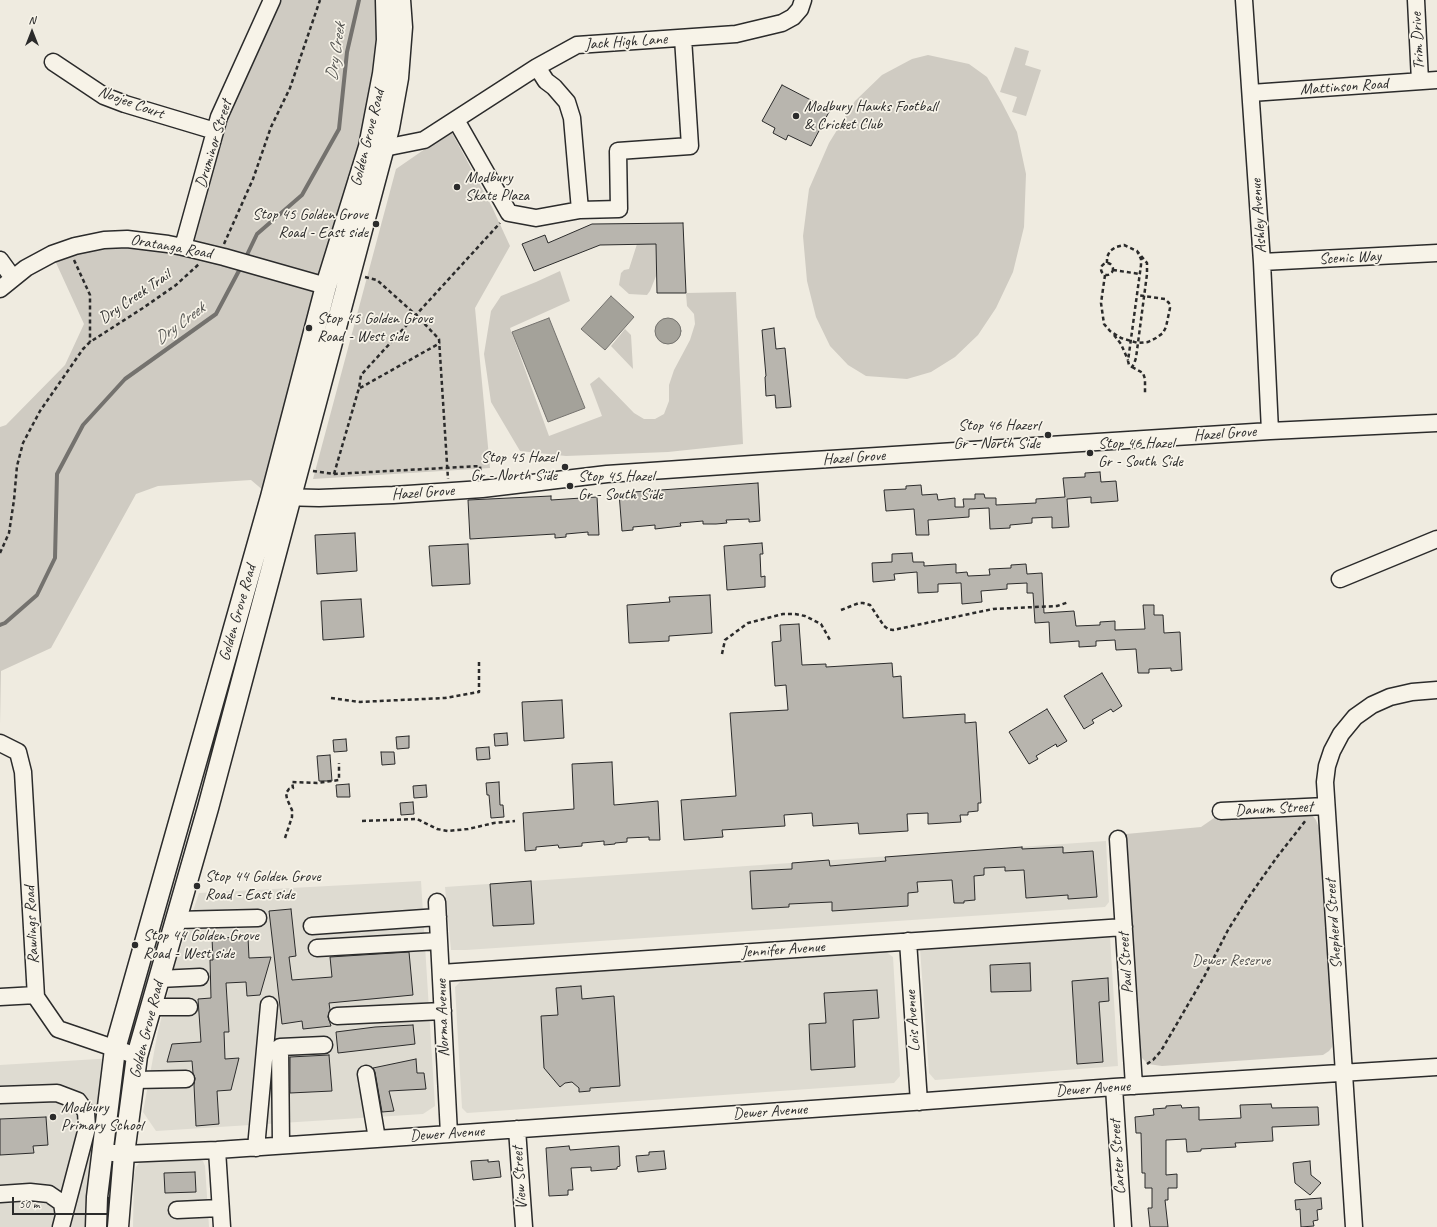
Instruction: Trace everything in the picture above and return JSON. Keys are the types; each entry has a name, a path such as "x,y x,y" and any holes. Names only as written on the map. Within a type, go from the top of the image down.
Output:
{"main road":[{"name":"Golden Grove Road","path":"386,0 394,25"},
{"name":"Golden Grove Road","path":"96,1227 97,1197 115,1049 281,497 298,469 351,273 376,147 387,40 394,25 400,0"},
{"name":"Golden Grove Road","path":"118,1227 124,1154 137,1056 208,808 281,497 326,286 376,147"},
{"path":"326,286 346,292"}],"street":[{"name":"Druminor Street","path":"183,247 219,117 272,0"},
{"name":"Jack High Lane","path":"376,147 424,140 537,67 577,45 736,34 782,23 793,17 800,9 802,0"},
{"name":"Ashley Avenue","path":"1244,0 1262,262 1270,431"},
{"name":"Trim Drive","path":"1416,0 1420,81"},
{"path":"456,120 509,213 536,218 580,210 619,209 618,151 690,146 683,38"},
{"name":"Noojee Court","path":"53,62 104,96 125,104 215,131"},
{"path":"537,67 546,81 554,87 567,102 572,118 580,210"},
{"name":"Mattinson Road","path":"1251,93 1437,80"},
{"name":"Oratanga Road","path":"0,289 26,268 52,254 69,248 104,240 127,239 183,247 221,256 326,286"},
{"name":"Scenic Way","path":"1262,262 1437,253"},
{"path":"0,260 13,278"},
{"name":"Hazel Grove","path":"281,497 345,497 482,489 607,474 1270,431 1437,424"},
{"path":"1340,579 1437,539"},
{"name":"Shepherd Street","path":"1354,1227 1343,1072 1319,806 1327,766 1332,751 1341,734 1354,717 1372,705 1390,697 1412,692 1437,690"},
{"name":"Rawlings Road","path":"0,743 18,752 23,772 36,997 58,1029 137,1056"},
{"name":"Danum Street","path":"1221,811 1319,806"},
{"name":"Paul Street","path":"1118,839 1133,1079"},
{"name":"Norma Avenue","path":"312,926 437,910 449,1134"},
{"path":"176,920 258,918"},
{"name":"Jennifer Avenue","path":"441,973 1124,927"},
{"path":"317,948 439,941"},
{"name":"Lois Avenue","path":"908,941 918,1102"},
{"path":"159,979 200,977"},
{"path":"0,997 36,995"},
{"path":"256,1148 269,1005"},
{"path":"151,1007 190,1007"},
{"path":"337,1016 442,1012"},
{"path":"281,1145 280,1047 324,1045"},
{"name":"Dewer Avenue","path":"102,1152 124,1154 256,1148 281,1145 918,1102 1114,1087 1133,1079 1343,1072 1437,1067"},
{"path":"366,1074 376,1139"},
{"path":"134,1080 186,1079"},
{"name":"Carter Street","path":"1114,1087 1123,1227"},
{"path":"0,1095 56,1093 78,1101 86,1112 87,1128 62,1221"},
{"name":"View Street","path":"517,1129 524,1227"},
{"path":"217,1150 222,1227"},
{"path":"0,1194 30,1192 49,1194 62,1203 62,1221"},
{"path":"176,1210 220,1208"}],"path":[{"path":"221,256 253,179 271,127 290,88 320,0"},
{"path":"334,474 359,388 361,375 500,223 514,214"},
{"path":"1107,263 1107,257 1110,251 1116,247 1124,245 1137,251 1147,263 1147,274 1136,358 1132,367"},
{"path":"69,248 90,295 90,342"},
{"path":"1128,361 1140,274 1141,259 1137,251"},
{"name":"Dry Creek Trail","path":"0,553 9,533 17,466 23,443 40,411 83,349 90,342 176,285 204,258 221,256"},
{"path":"1107,263 1112,266 1113,270"},
{"path":"1107,263 1103,264 1101,268 1105,275 1102,292 1102,314 1104,324 1117,337 1129,365 1143,373 1146,395"},
{"path":"1113,270 1140,274"},
{"path":"1105,275 1110,274 1113,270"},
{"path":"351,273 377,280 416,315 439,339 446,467 449,491"},
{"path":"1110,331 1130,342 1138,343 1148,342 1162,333 1169,318 1169,303 1165,299 1137,295"},
{"path":"359,388 440,343"},
{"path":"298,469 334,474 480,466 482,489"},
{"path":"841,610 858,603 870,605 884,626 893,630 993,609 1058,606 1069,602"},
{"path":"722,654 725,640 748,623 783,614 805,616 821,624 830,640"},
{"path":"331,698 360,702 445,698 479,692 479,661"},
{"path":"285,838 292,817 292,810 286,794 289,789 293,788 292,782 317,783 339,780 339,763"},
{"path":"1133,1079 1161,1051 1204,977 1228,930 1248,898 1311,812 1319,806"},
{"path":"362,821 417,819 437,829 448,831 515,821"}],"shaded area":[{"path":"611,296 634,317 605,350 581,329"},
{"path":"549,318 585,408 548,422 512,332"},
{"path":"668,318 677,322 681,331 677,340 668,344 659,340 655,331 659,322"},
{"path":"1106,841 1109,902 1105,907 451,950 445,887"},
{"path":"421,881 435,1106 423,1114 156,1131 143,1112 158,1031 176,962 199,893"},
{"path":"1110,937 1118,1066 935,1080 929,1073 920,949"},
{"path":"885,951 893,957 900,1076 894,1083 467,1113 462,1108 455,987 462,980"},
{"name":"Modbury Primary School","path":"114,1058 96,1227 0,1227 0,1065"},
{"path":"196,1158 203,1161 205,1166 209,1227 133,1227 134,1175 136,1167 140,1162 146,1159"}],"green space":[{"path":"272,0 386,0 387,40 271,497 251,480 158,486 136,494 51,648 1,671 0,724 0,427 6,425 65,365 84,324 52,254 75,246 183,247 219,117"},
{"path":"1015,47 1029,51 1025,65 1041,70 1026,116 1012,112 1017,97 1000,92"},
{"path":"928,55 969,64 987,77 1001,101 1017,132 1026,174 1024,227 1013,272 996,308 978,335 955,357 931,372 907,379 866,376 848,365 830,346 816,317 807,281 803,236 809,189 829,143 855,101 882,75 912,59"},
{"path":"451,131 492,207 510,246 475,308 490,468 313,479 396,169"},
{"path":"637,244 656,244 656,276 647,295 629,294 619,285 621,273 624,270 629,269"},
{"path":"560,271 570,301 510,328 549,436 602,416 590,384 599,377 634,413 644,419 655,419 664,414 669,401 669,385 674,370 690,340 695,324 694,314 687,306 686,293 736,292 743,444 668,452 566,456 520,451 491,402 484,354 491,311 501,296"},
{"path":"625,329 631,335 633,369 611,346"},
{"name":"Dewer Reserve","path":"1304,813 1312,815 1316,820 1320,831 1330,985 1332,1047 1323,1055 1162,1066 1148,1064 1142,1058 1140,1047 1126,834 1201,827 1217,816"}],"building":[{"name":"Modbury Hawks Football & Cricket Club","path":"782,85 830,110 811,146 788,135 786,140 773,133 775,128 762,121"},
{"path":"683,223 686,293 657,293 656,244 600,245 534,271 522,244 545,235 548,243 592,224"},
{"path":"774,328 776,349 785,348 791,407 776,408 775,395 766,396 766,376 762,330"},
{"path":"1100,472 1101,482 1116,481 1118,501 1091,503 1091,497 1067,499 1069,527 1052,528 1052,517 1032,518 1032,523 1010,525 1010,528 990,529 989,508 969,509 969,517 928,520 929,535 916,535 914,509 886,511 884,490 906,489 906,486 921,485 922,495 937,494 938,500 955,498 955,507 964,507 963,499 975,499 975,494 984,494 985,498 996,498 996,505 1036,503 1036,499 1065,497 1063,478 1085,477 1085,473"},
{"path":"758,483 760,521 749,522 749,519 726,520 727,523 703,524 703,521 680,523 681,526 655,529 655,525 633,527 633,530 622,531 619,493"},
{"path":"551,496 551,500 597,497 599,535 588,535 588,532 566,534 566,537 555,538 555,534 470,539 468,500"},
{"path":"355,533 357,571 317,574 315,535"},
{"path":"762,543 763,554 760,554 761,577 765,576 765,587 727,590 724,546"},
{"path":"468,544 470,584 432,586 429,546"},
{"path":"912,553 913,562 924,562 924,566 956,564 956,573 967,572 968,576 990,575 989,569 1011,568 1011,565 1026,564 1027,574 1042,573 1044,613 1074,611 1076,626 1100,625 1100,622 1115,621 1115,630 1145,629 1143,605 1154,605 1154,615 1163,615 1164,633 1180,632 1182,670 1171,671 1171,668 1149,669 1149,673 1138,673 1136,649 1116,650 1115,640 1096,641 1096,646 1079,647 1079,641 1050,643 1049,622 1035,623 1033,593 1027,593 1027,583 1007,584 1007,589 981,591 982,602 962,604 961,583 938,584 938,592 918,593 917,572 894,574 895,580 873,582 872,563 892,562 892,554"},
{"path":"710,595 712,633 669,636 669,641 629,643 627,605 670,602 669,597"},
{"path":"361,599 364,637 323,640 321,601"},
{"path":"799,624 802,665 826,664 826,667 892,663 893,677 901,676 903,718 965,714 965,723 976,722 981,803 978,803 978,811 968,812 968,815 960,815 961,822 928,824 928,813 907,814 908,831 859,834 858,823 813,826 812,813 784,815 785,826 722,830 723,837 684,840 681,800 736,796 730,713 788,710 786,685 775,686 772,642 781,641 780,625"},
{"path":"1102,673 1122,706 1113,712 1111,709 1092,720 1094,723 1084,729 1064,696"},
{"path":"562,700 564,738 524,741 522,702"},
{"path":"1047,709 1067,741 1057,747 1056,744 1036,756 1038,759 1029,764 1009,732"},
{"path":"507,733 508,745 495,746 494,734"},
{"path":"409,736 409,748 397,749 396,737"},
{"path":"346,739 347,751 334,752 333,740"},
{"path":"489,747 490,759 477,760 476,748"},
{"path":"381,752 394,752 395,764 382,765"},
{"path":"330,755 332,781 319,781 317,756"},
{"path":"612,762 614,805 658,801 660,840 649,840 649,837 627,838 627,842 615,844 604,845 604,841 582,843 582,846 559,848 558,845 536,847 536,850 525,851 523,813 574,809 572,764"},
{"path":"499,782 500,805 503,805 504,817 491,818 489,795 487,795 486,783"},
{"path":"349,784 350,797 337,797 336,785"},
{"path":"426,785 427,797 414,798 413,786"},
{"path":"413,802 414,814 401,815 400,803"},
{"path":"1022,847 1022,849 1063,847 1063,853 1093,851 1097,897 1068,899 1068,895 1026,898 1024,870 1005,871 1005,867 984,868 984,875 974,876 975,900 964,901 964,903 954,903 952,880 917,882 918,892 908,893 908,906 832,911 832,902 789,904 789,907 752,909 750,871 792,869 792,863 829,860 830,866 886,861 885,857"},
{"path":"531,881 534,924 493,926 490,884"},
{"path":"291,909 296,956 289,957 292,980 332,977 330,957 409,952 413,995 329,1003 330,1010 328,1017 331,1026 303,1029 302,1021 282,1024 269,911"},
{"path":"248,937 249,958 271,957 260,995 247,996 246,982 226,983 229,1032 224,1032 225,1059 239,1058 231,1090 217,1091 219,1124 196,1126 195,1078 192,1061 167,1062 172,1044 201,1042 198,999 211,998 210,960 213,960 212,938"},
{"path":"1030,963 1031,991 991,992 990,965"},
{"path":"1108,978 1109,1001 1099,1002 1103,1062 1077,1064 1072,981"},
{"path":"581,986 582,999 614,996 620,1086 590,1088 590,1091 579,1092 579,1088 572,1082 565,1083 560,1087 544,1068 541,1016 558,1015 556,988"},
{"path":"877,990 879,1018 853,1020 855,1067 811,1070 809,1024 826,1023 824,993"},
{"path":"413,1025 415,1044 338,1053 336,1032 375,1027"},
{"path":"329,1055 332,1091 290,1093 290,1057"},
{"path":"416,1059 417,1073 424,1073 426,1089 389,1091 394,1111 382,1112 373,1068"},
{"path":"1271,1104 1272,1108 1318,1107 1319,1125 1272,1127 1273,1141 1235,1143 1236,1147 1201,1149 1201,1151 1187,1152 1186,1139 1166,1140 1166,1175 1177,1174 1177,1188 1168,1188 1168,1200 1165,1200 1168,1227 1150,1227 1148,1208 1152,1208 1152,1188 1145,1188 1145,1173 1142,1173 1141,1133 1136,1133 1135,1117 1154,1115 1153,1109 1181,1105 1182,1108 1199,1107 1199,1120 1241,1118 1240,1105"},
{"path":"46,1117 48,1145 33,1146 34,1153 0,1155 0,1119"},
{"path":"569,1146 570,1150 619,1146 620,1166 617,1167 617,1169 591,1171 591,1167 571,1168 573,1190 568,1190 568,1195 549,1196 546,1148"},
{"path":"664,1151 666,1169 638,1172 636,1156 649,1155 649,1152"},
{"path":"488,1160 488,1162 499,1161 501,1177 473,1180 471,1161"},
{"path":"1310,1161 1311,1175 1321,1183 1310,1195 1295,1183 1293,1163"},
{"path":"195,1172 196,1192 165,1193 164,1173"},
{"path":"1321,1198 1322,1209 1317,1210 1318,1220 1313,1221 1314,1226 1301,1227 1300,1209 1296,1210 1295,1200"}],"waterway":[{"name":"Dry Creek","path":"245,259 257,234 302,195 339,129 347,52 359,0"},
{"name":"Dry Creek","path":"0,625 5,623 37,595 55,558 57,474 83,425 125,379 216,314 242,265"}],"place":[{"name":"Modbury Hawks Football & Cricket Club","path":"796,116"},
{"name":"Modbury Skate Plaza","path":"457,187"},
{"name":"Stop 45 Golden Grove Road - East side","path":"376,224"},
{"name":"Stop 45 Golden Grove Road - West side","path":"309,328"},
{"name":"Stop 46 Hazerl Gr - North Side","path":"1048,435"},
{"name":"Stop 46 Hazel Gr - South Side","path":"1090,453"},
{"name":"Stop 45 Hazel Gr - North Side","path":"565,467"},
{"name":"Stop 45 Hazel Gr - South Side","path":"570,486"},
{"name":"Stop 44 Golden Grove Road - East side","path":"197,886"},
{"name":"Stop 44 Golden Grove Road - West side","path":"135,945"},
{"name":"Modbury Primary School","path":"53,1117"}]}
